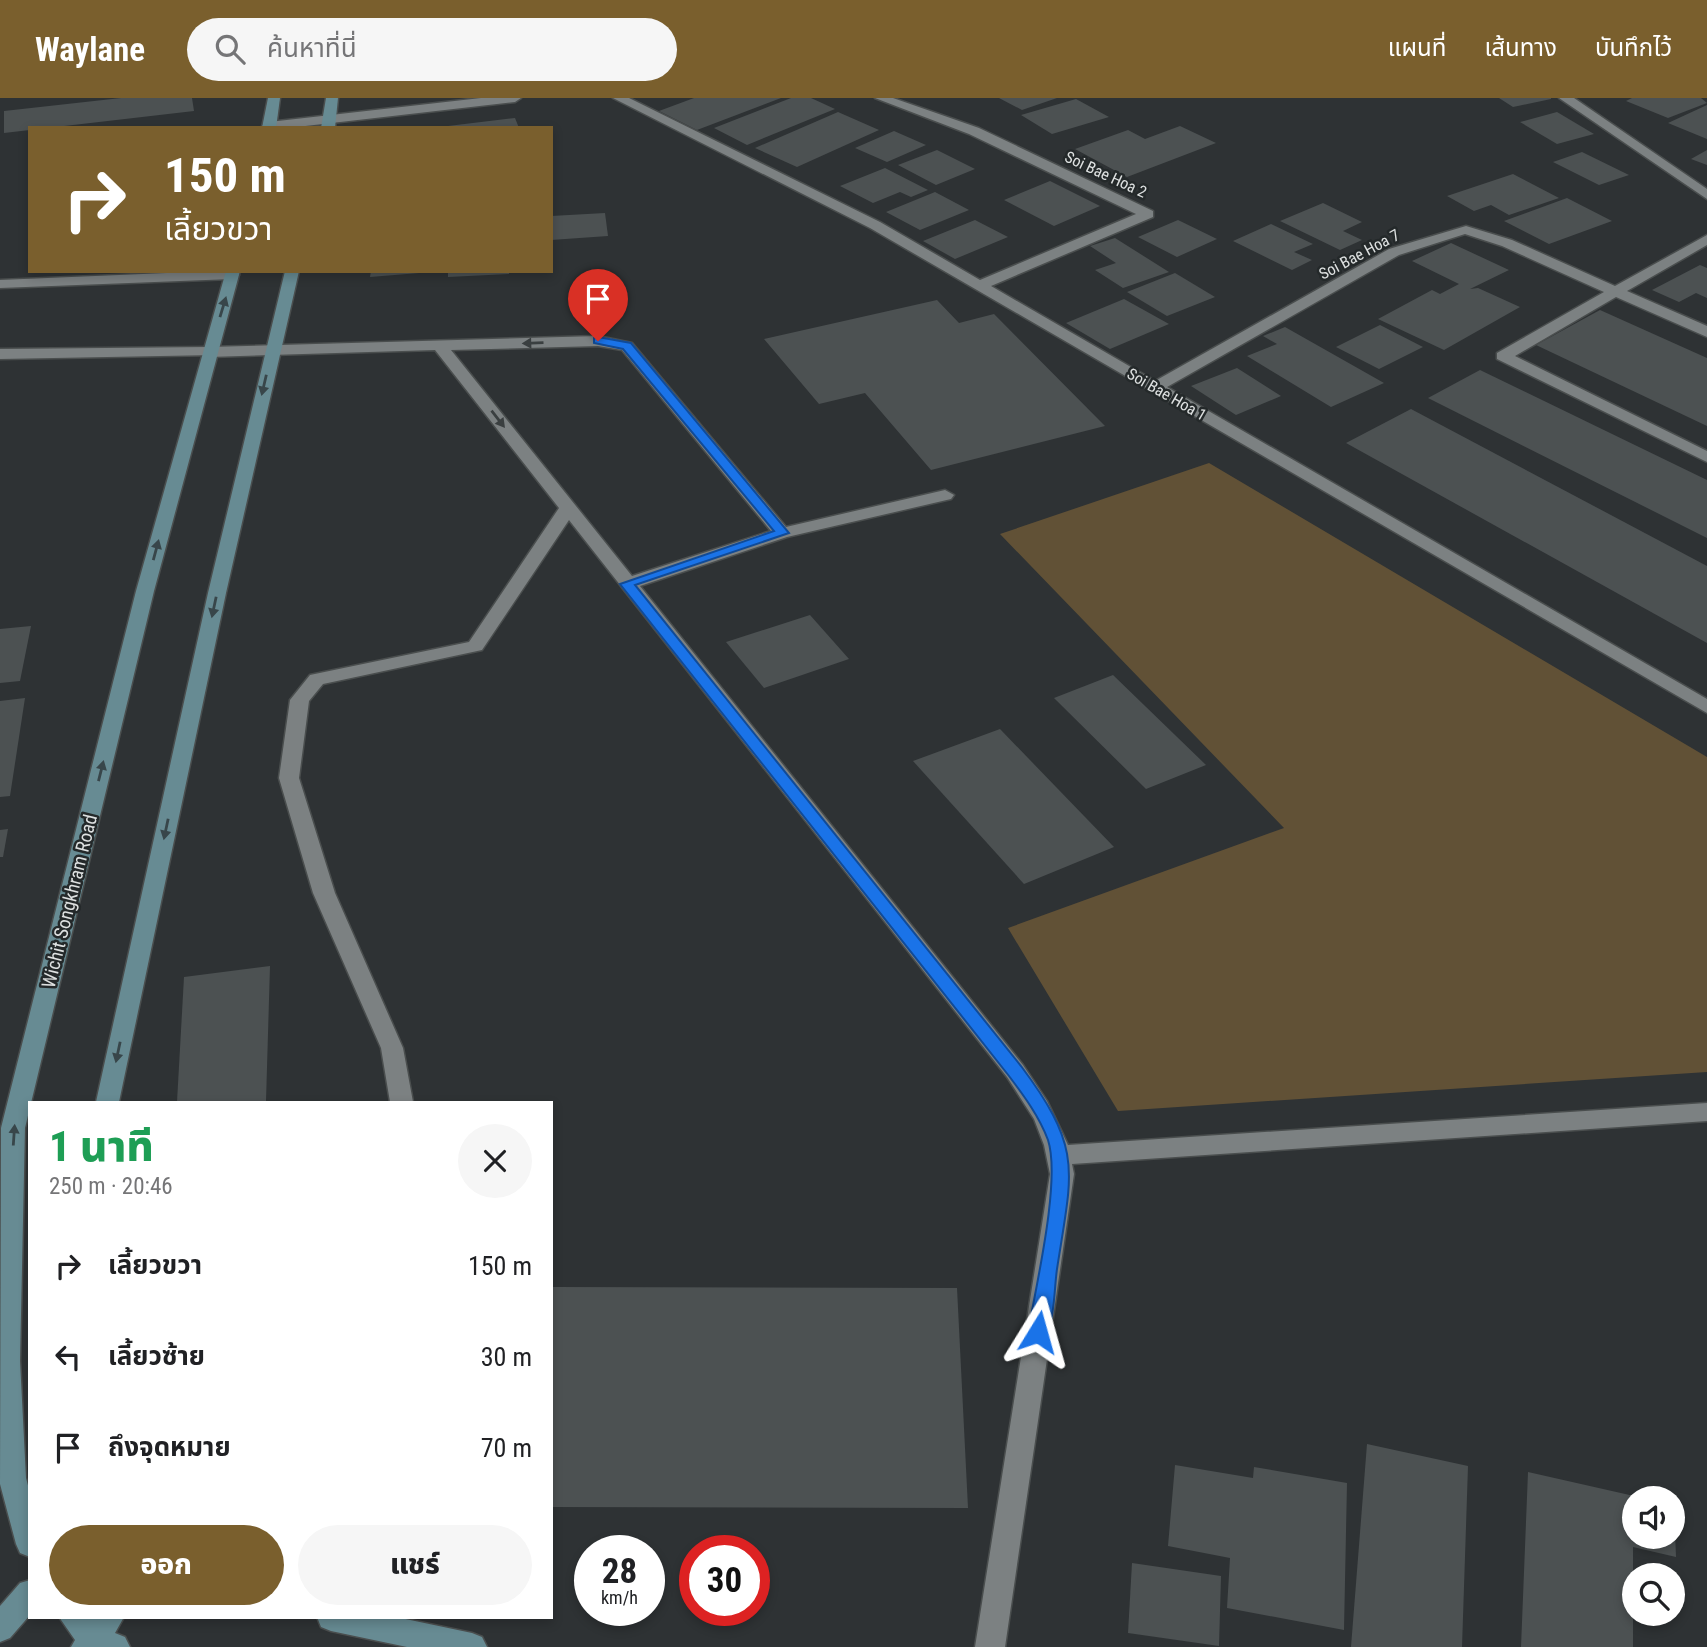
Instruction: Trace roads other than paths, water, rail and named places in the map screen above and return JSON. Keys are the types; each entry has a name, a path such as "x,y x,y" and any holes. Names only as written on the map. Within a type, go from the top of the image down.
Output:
{"main road":[{"path":"269,126 274,98"},
{"path":"329,124 332,98"},
{"name":"Wichit Songkhram Road","path":"28,1537 12,1478 4,1361 13,1128 145,590 233,273"},
{"path":"107,1101 272,350 291,273"},
{"path":"0,1628 28,1595"},
{"path":"75,1619 101,1637"},
{"path":"340,1619 472,1647"}],"street":[{"path":"289,126 329,124 515,98"},
{"name":"Soi Bae Hoa 1","path":"619,98 875,225 1707,707"},
{"name":"Soi Bae Hoa 2","path":"881,98 974,131 1148,214 981,285"},
{"path":"1565,98 1707,195"},
{"name":"Soi Bae Hoa 7","path":"1156,387 1394,252 1432,238 1466,230 1507,243 1707,332"},
{"path":"1707,239 1503,356 1707,457"},
{"path":"0,284 233,273"},
{"path":"0,354 209,352 598,341 627,346 782,533"},
{"path":"440,346 1042,1108 1060,1155 1062,1174 990,1647"},
{"path":"627,584 782,533 945,495"},
{"path":"402,1101 392,1048 324,893 289,778 300,701 317,680 475,646 568,508"},
{"path":"1060,1155 1707,1112"}]}
